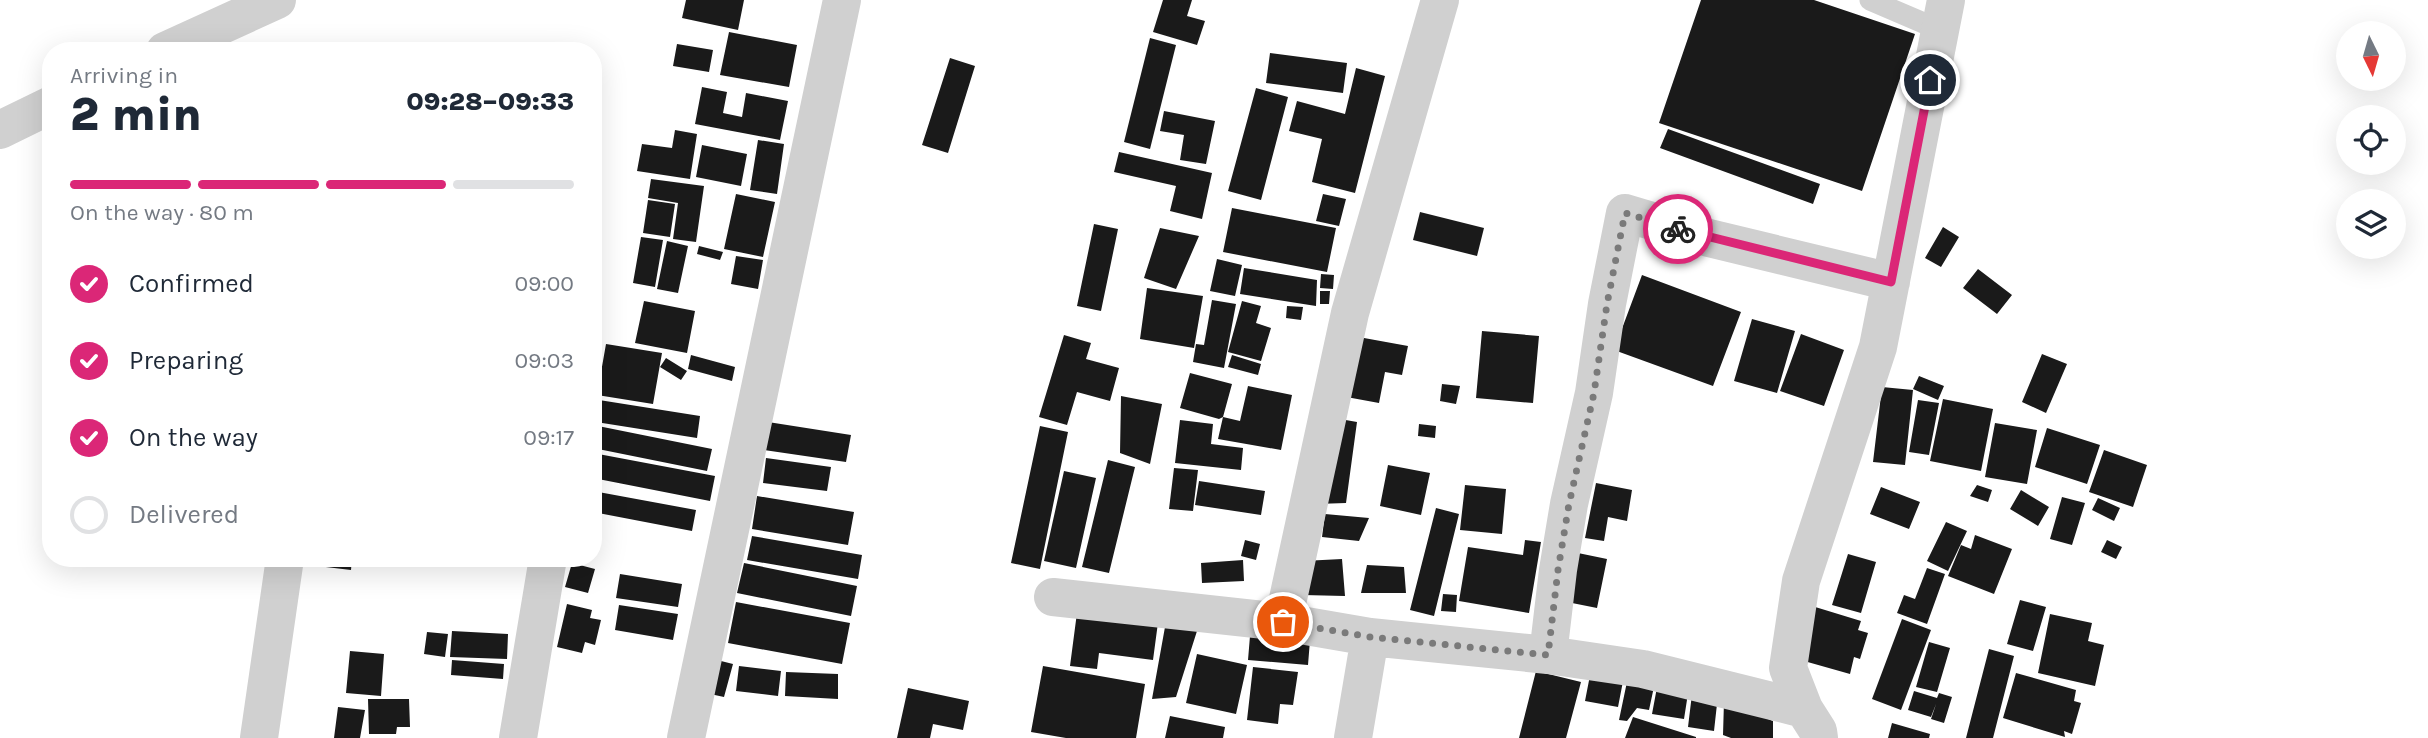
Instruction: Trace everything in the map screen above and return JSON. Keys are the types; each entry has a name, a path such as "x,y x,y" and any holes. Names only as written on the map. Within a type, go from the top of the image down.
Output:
{"street":[{"path":"185,42 277,0"},
{"path":"686,738 842,0"},
{"path":"1283,622 1350,313 1440,0"},
{"path":"1812,724 1788,668 1801,581 1878,347 1943,15"},
{"path":"0,130 42,109"},
{"path":"1548,655 1569,504 1594,393 1607,304 1625,213 1709,238 1891,282"},
{"path":"259,738 284,567"},
{"path":"518,738 546,567"},
{"path":"1053,597 1283,622 1370,637 1548,655 1643,669 1812,724"},
{"path":"1353,738 1370,637"}],"lane":[{"path":"1870,0 1943,15"}],"building":[{"path":"686,0 744,0 738,30 682,18"},
{"path":"1163,0 1192,0 1187,16 1205,21 1197,45 1153,32"},
{"path":"1701,0 1814,0 1915,34 1862,191 1659,123"},
{"path":"729,32 797,45 789,87 720,75"},
{"path":"1150,38 1176,45 1150,149 1124,142"},
{"path":"677,44 713,50 709,72 673,66"},
{"path":"1270,53 1347,63 1343,93 1266,83"},
{"path":"950,58 975,66 948,153 922,145"},
{"path":"1356,68 1385,76 1355,193 1312,182 1322,139 1289,131 1297,101 1345,114"},
{"path":"702,87 727,92 723,113 742,117 746,93 788,101 780,140 695,124"},
{"path":"1256,88 1288,97 1261,200 1228,191"},
{"path":"1164,111 1215,121 1206,164 1180,160 1184,135 1160,131"},
{"path":"1668,129 1820,184 1813,204 1660,148"},
{"path":"675,130 697,134 690,179 637,171 642,144 672,148"},
{"path":"758,140 784,144 777,194 750,190"},
{"path":"702,145 747,154 741,186 696,177"},
{"path":"1119,152 1212,173 1202,219 1170,211 1176,186 1114,172"},
{"path":"651,179 704,186 696,242 673,239 678,203 648,198"},
{"path":"736,194 775,202 763,257 724,249"},
{"path":"1323,194 1346,199 1339,226 1316,221"},
{"path":"648,200 675,204 670,237 643,233"},
{"path":"1232,208 1336,228 1327,272 1223,252"},
{"path":"1420,212 1484,228 1477,256 1413,240"},
{"path":"1094,224 1118,229 1101,311 1077,306"},
{"path":"1943,227 1959,237 1941,267 1925,258"},
{"path":"1160,228 1199,236 1176,289 1144,278"},
{"path":"641,237 663,240 655,287 633,283"},
{"path":"667,241 688,246 678,293 657,289"},
{"path":"699,246 723,252 720,260 697,254"},
{"path":"736,256 763,260 758,289 731,284"},
{"path":"1217,259 1242,265 1235,296 1210,291"},
{"path":"1244,268 1317,280 1316,306 1240,294"},
{"path":"1978,269 2012,295 1997,314 1963,288"},
{"path":"1321,274 1334,275 1333,289 1320,288"},
{"path":"1642,275 1741,312 1713,386 1614,350"},
{"path":"1147,288 1203,296 1194,348 1140,339"},
{"path":"1320,291 1330,291 1329,304 1320,304"},
{"path":"1212,300 1236,304 1224,368 1193,362 1196,344 1204,345"},
{"path":"644,301 695,311 687,353 635,343"},
{"path":"1242,301 1261,306 1256,323 1271,328 1261,361 1228,352"},
{"path":"1287,306 1303,307 1301,320 1286,318"},
{"path":"1752,319 1795,331 1777,393 1734,381"},
{"path":"1482,331 1539,336 1533,403 1476,398"},
{"path":"1801,334 1844,350 1824,406 1780,391"},
{"path":"1064,335 1091,343 1086,359 1119,368 1110,401 1077,392 1067,425 1039,417"},
{"path":"1353,336 1408,346 1402,375 1385,372 1379,403 1341,396"},
{"path":"606,344 662,353 653,404 602,396 602,367"},
{"path":"2042,354 2067,364 2046,413 2022,402"},
{"path":"691,355 735,367 732,381 688,369"},
{"path":"1232,355 1261,364 1258,375 1228,367"},
{"path":"666,358 687,371 681,380 660,367"},
{"path":"1190,373 1232,384 1223,417 1219,419 1180,408"},
{"path":"1919,376 1944,386 1938,400 1913,389"},
{"path":"1442,384 1460,386 1456,404 1440,401"},
{"path":"1248,386 1292,395 1281,450 1218,439 1223,417 1240,421"},
{"path":"1882,387 1913,390 1905,465 1873,462"},
{"path":"1121,396 1162,404 1150,464 1120,453"},
{"path":"1943,399 1993,409 1981,471 1930,461"},
{"path":"602,400 700,416 697,438 602,423"},
{"path":"1918,400 1939,403 1929,455 1909,452"},
{"path":"1340,419 1357,422 1346,503 1316,504"},
{"path":"1180,420 1213,424 1211,444 1243,448 1241,470 1175,463"},
{"path":"768,422 851,435 846,462 764,450"},
{"path":"1995,423 2037,430 2027,484 1985,477"},
{"path":"1419,424 1436,426 1435,438 1418,436"},
{"path":"1040,426 1068,432 1040,569 1011,563"},
{"path":"602,427 712,449 707,471 602,450"},
{"path":"2047,428 2100,445 2087,484 2035,467"},
{"path":"2104,450 2147,465 2133,507 2089,492"},
{"path":"602,455 715,476 710,501 602,480"},
{"path":"766,458 831,467 827,491 763,483"},
{"path":"1108,460 1135,467 1109,573 1082,567"},
{"path":"1388,465 1430,473 1421,515 1380,506"},
{"path":"1174,468 1198,470 1193,511 1169,509"},
{"path":"1064,471 1096,478 1076,568 1044,561"},
{"path":"1199,481 1265,491 1261,515 1195,505"},
{"path":"1596,483 1632,490 1627,521 1608,517 1604,541 1585,538"},
{"path":"1465,485 1506,489 1502,534 1460,530"},
{"path":"1977,485 1992,490 1988,502 1970,496"},
{"path":"1881,487 1920,502 1909,529 1870,514"},
{"path":"2021,490 2049,507 2038,526 2010,509"},
{"path":"602,493 696,510 692,531 602,514"},
{"path":"757,496 854,512 848,545 752,529"},
{"path":"2062,497 2085,503 2072,545 2050,539"},
{"path":"2098,498 2120,508 2114,521 2092,510"},
{"path":"1436,508 1459,514 1434,616 1410,610"},
{"path":"1325,514 1369,518 1359,541 1322,537"},
{"path":"1946,522 1967,531 1948,571 1927,561"},
{"path":"1975,535 2012,549 1994,594 1948,576 1961,545 1971,549"},
{"path":"752,536 862,555 858,579 747,560"},
{"path":"1245,540 1260,544 1256,560 1241,556"},
{"path":"1525,540 1541,542 1529,613 1459,601 1468,547 1523,555"},
{"path":"2107,540 2122,547 2116,559 2101,552"},
{"path":"1578,553 1607,559 1597,608 1567,602"},
{"path":"1848,554 1876,562 1861,613 1832,605"},
{"path":"1342,559 1345,596 1303,595 1303,561"},
{"path":"1243,560 1244,581 1202,583 1201,563"},
{"path":"744,563 857,586 851,616 737,593"},
{"path":"1367,565 1404,567 1406,593 1361,593"},
{"path":"326,567 351,567 351,570"},
{"path":"571,567 595,569 588,593 565,587"},
{"path":"1927,568 1945,574 1927,624 1897,613 1904,595 1915,599"},
{"path":"620,574 682,584 678,607 616,598"},
{"path":"1443,594 1457,595 1456,612 1441,611"},
{"path":"2020,600 2046,607 2033,651 2007,644"},
{"path":"736,602 850,623 842,664 728,643"},
{"path":"567,604 592,610 590,618 601,620 595,645 585,642 582,653 557,647"},
{"path":"619,605 678,614 673,640 615,630"},
{"path":"1078,605 1159,615 1153,660 1099,653 1097,669 1070,666"},
{"path":"1812,606 1861,621 1858,630 1868,633 1860,659 1854,657 1850,674 1797,659"},
{"path":"2050,614 2092,623 2088,641 2104,645 2095,686 2038,673"},
{"path":"1902,619 1931,630 1901,710 1872,699"},
{"path":"1165,627 1197,631 1176,697 1152,699"},
{"path":"452,631 508,634 507,659 450,657"},
{"path":"427,632 448,634 445,657 424,654"},
{"path":"1250,636 1310,640 1308,665 1248,660"},
{"path":"1929,642 1950,648 1937,692 1916,687"},
{"path":"1989,649 2014,656 1993,738 1966,738"},
{"path":"350,651 384,654 381,696 346,693"},
{"path":"1197,654 1247,665 1236,714 1186,703"},
{"path":"709,658 733,664 724,697 701,692"},
{"path":"452,660 504,664 503,679 451,675"},
{"path":"1592,665 1625,671 1618,707 1585,701"},
{"path":"739,666 781,671 778,696 736,691"},
{"path":"1043,666 1145,684 1136,738 1066,738 1031,732"},
{"path":"1253,667 1298,672 1293,705 1280,704 1278,724 1247,720"},
{"path":"1536,671 1581,682 1566,738 1519,738"},
{"path":"786,672 838,674 838,699 785,696"},
{"path":"2016,673 2076,690 2074,701 2081,703 2072,734 2064,731 2065,737 2003,718"},
{"path":"1628,677 1655,682 1649,710 1637,708 1627,721 1619,720"},
{"path":"1658,682 1689,687 1684,719 1652,714"},
{"path":"908,688 969,701 963,730 933,724 930,738 897,738"},
{"path":"1914,691 1937,698 1939,693 1952,697 1944,723 1931,719 1936,704 1931,717 1908,710"},
{"path":"1692,694 1717,704 1714,731 1688,727"},
{"path":"368,699 409,699 410,727 397,727 396,734 369,734"},
{"path":"1724,701 1773,721 1773,738 1731,738 1723,735"},
{"path":"338,707 365,710 360,738 334,738"},
{"path":"1170,716 1225,727 1223,738 1165,738"},
{"path":"1633,717 1696,737 1696,738 1625,738"},
{"path":"1892,723 1930,734 1929,738 1888,738"}],"way so far":[{"path":"1283,622 1370,637 1548,655 1569,504 1594,393 1607,304 1625,213 1678,229"}],"route":[{"path":"1678,229 1891,282 1930,80"}]}
